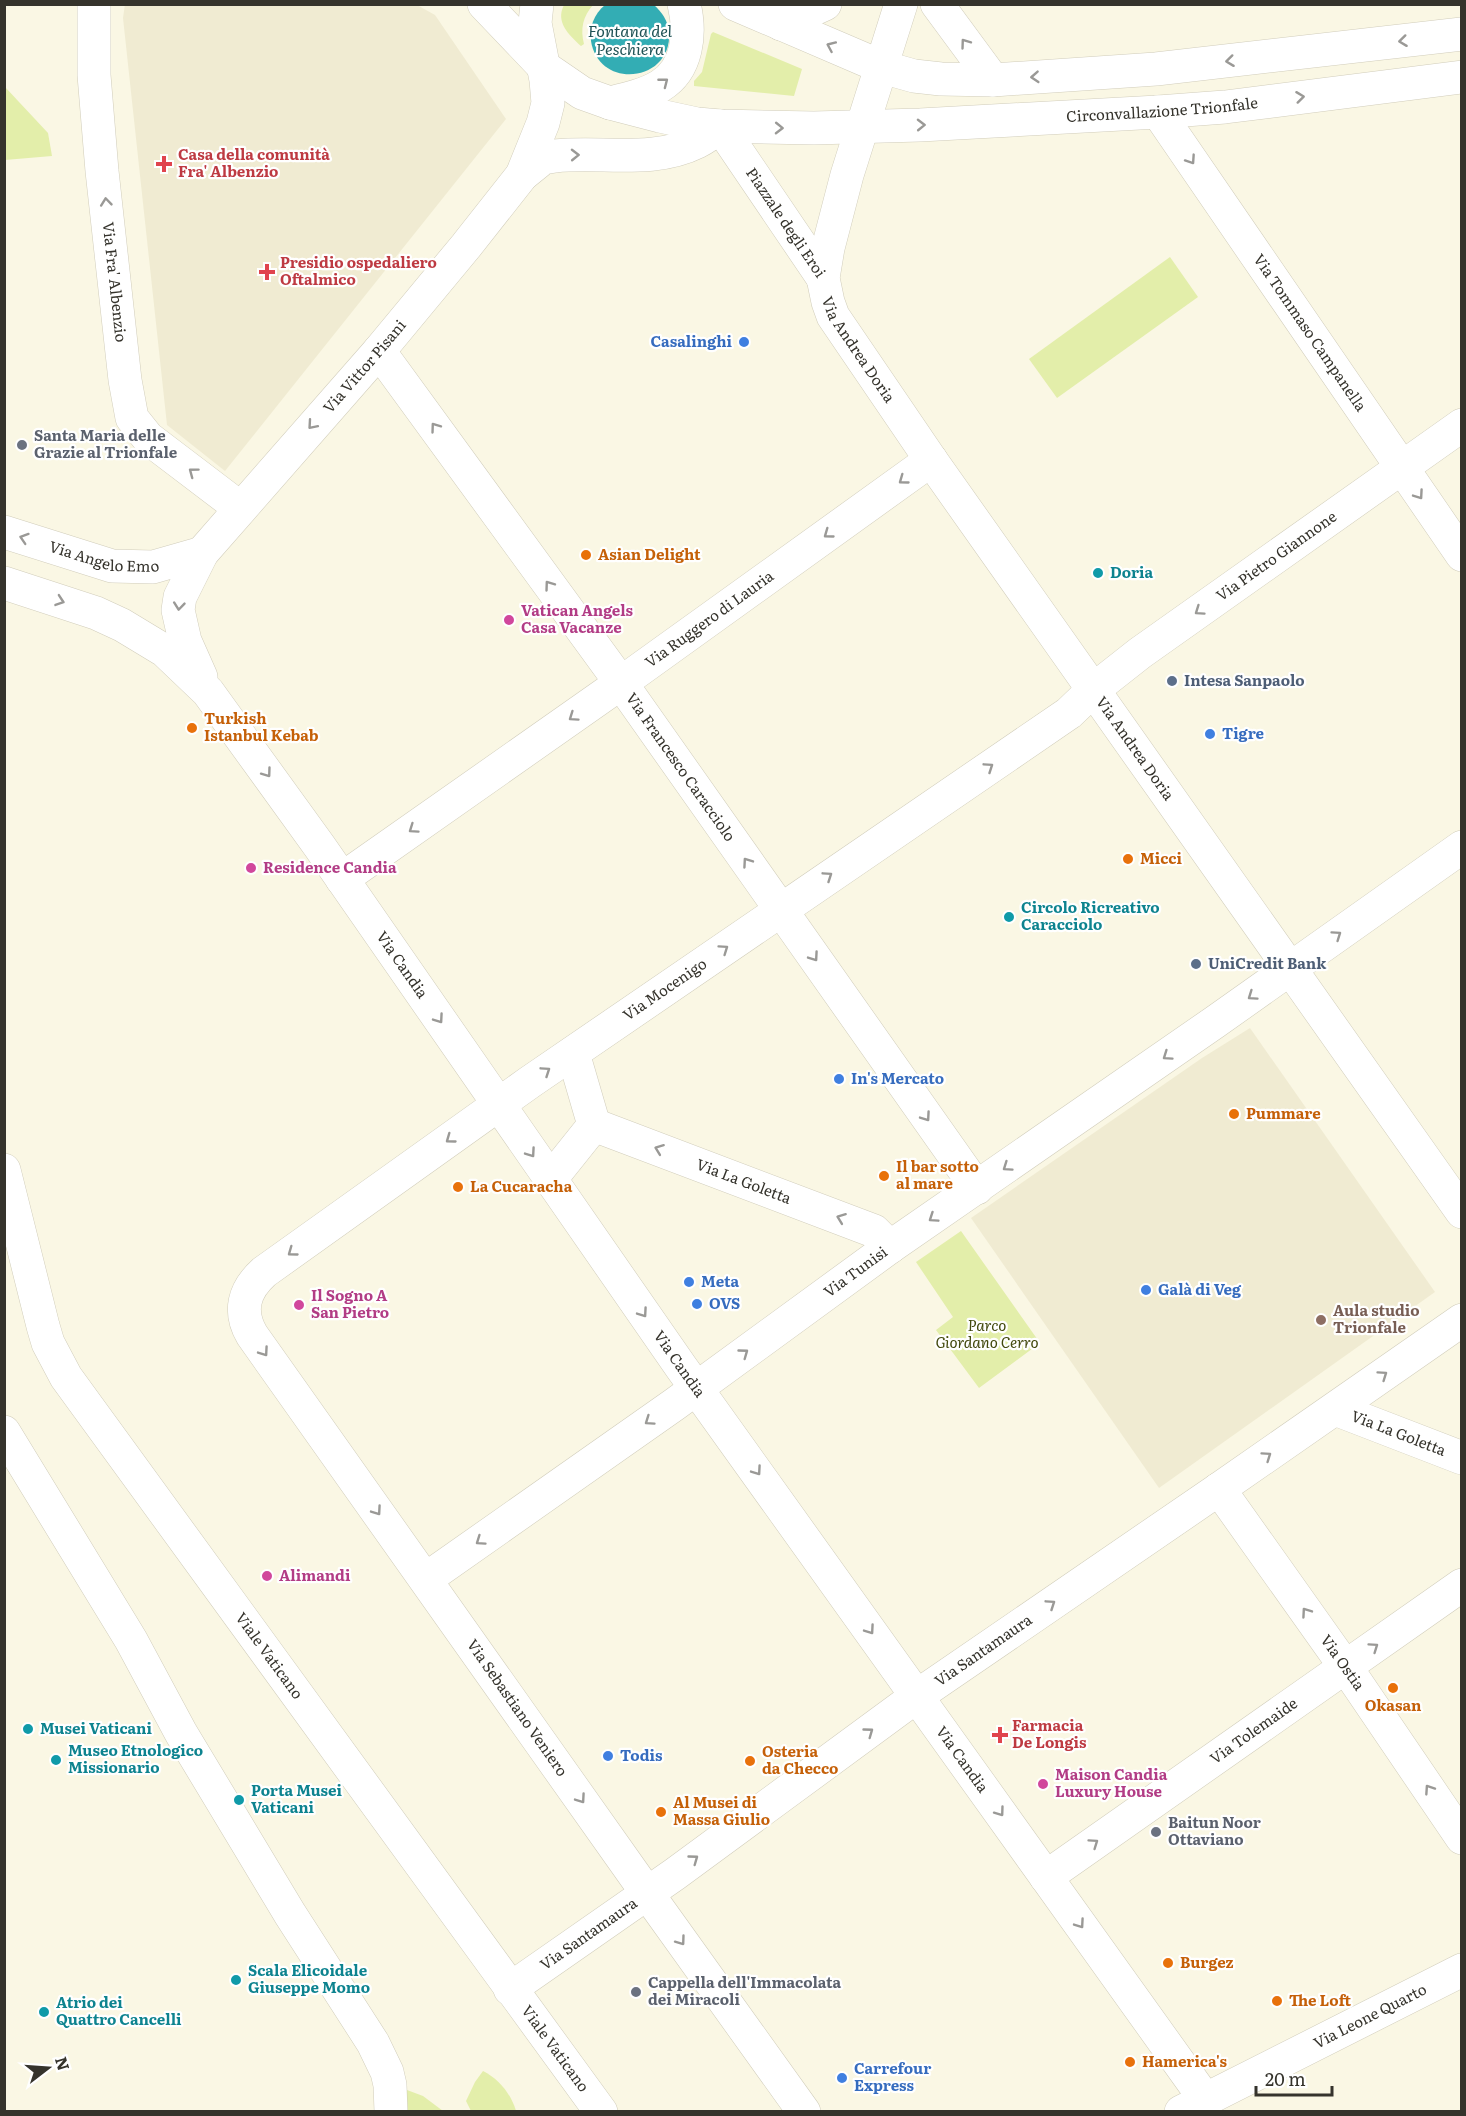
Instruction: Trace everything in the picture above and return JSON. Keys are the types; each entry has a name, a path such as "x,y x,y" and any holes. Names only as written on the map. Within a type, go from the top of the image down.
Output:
{"street":[{"name":"Via Fra' Albenzio","path":"94,4 94,75 102,171 125,380 132,418 148,438 240,508"},
{"path":"484,4 544,68 582,93 610,103 687,122 720,126 814,128 863,126"},
{"path":"522,175 546,113 548,91 536,22 537,4"},
{"path":"610,103 658,87 665,83 676,70 686,46 687,21 684,4"},
{"path":"735,4 882,67 926,78 993,80 1167,68 1461,34"},
{"path":"781,24 825,4"},
{"name":"Piazzale degli Eroi","path":"824,278 836,215 901,4"},
{"path":"937,4 993,80"},
{"name":"Circonvallazione Trionfale","path":"863,126 934,125 1226,107 1461,77"},
{"name":"Via Tommaso Campanella","path":"1158,112 1461,555"},
{"path":"522,175 543,159 555,156 639,155 674,150 696,142 720,126"},
{"name":"Piazzale degli Eroi","path":"720,126 824,278"},
{"name":"Via Vittor Pisani","path":"208,692 185,641 177,610 180,597 202,553 379,351 522,175"},
{"name":"Via Andrea Doria","path":"824,278 828,302 837,324 1461,1212"},
{"name":"Via Francesco Caracciolo","path":"379,351 621,683 977,1188"},
{"name":"Via Pietro Giannone","path":"1093,690 1140,652 1461,425"},
{"name":"Via Ruggero di Lauria","path":"342,879 621,683 931,460"},
{"name":"Via Angelo Emo","path":"4,532 112,566 153,567 202,553"},
{"name":"Via Candia","path":"4,583 96,613 122,625 165,651 208,692 342,879 550,1180 1046,1876 1200,2107"},
{"name":"Via Mocenigo","path":"244,1299 252,1284 264,1272 498,1105 1069,713 1093,690"},
{"name":"Via Tunisi","path":"426,1580 890,1247 1461,847"},
{"path":"550,1180 594,1125 573,1053"},
{"name":"Via La Goletta","path":"594,1125 874,1231 890,1247"},
{"name":"Viale Vaticano","path":"4,1170 43,1326 48,1342 66,1377 600,2112"},
{"name":"Via Sebastiano Veniero","path":"244,1299 245,1321 252,1335 804,2112"},
{"name":"Via Santamaura","path":"510,1989 647,1893 917,1696 1461,1320"},
{"name":"Via La Goletta","path":"1335,1409 1461,1458"},
{"path":"4,1432 131,1640 181,1732 284,1904 363,2028 387,2072 391,2112"},
{"name":"Via Ostia","path":"1219,1489 1345,1667 1461,1838"},
{"name":"Via Tolemaide","path":"1046,1876 1461,1585"},
{"name":"Via Leone Quarto","path":"1200,2107 1461,1970"}],"shaded area":[{"name":"Presidio ospedaliero Oftalmico","path":"125,4 417,5 435,15 506,119 225,471 167,425 123,18"},
{"path":"1250,1028 1435,1292 1159,1488 971,1218 1202,1058"}],"green space":[{"path":"564,5 593,5 583,23 584,44 581,46 562,23"},
{"path":"713,32 802,69 794,96 694,86 694,81 702,72"},
{"path":"5,87 48,133 52,156 5,160"},
{"path":"1170,257 1198,297 1057,398 1029,359"},
{"name":"Parco Giordano Cerro","path":"961,1231 1040,1343 979,1388 936,1330 953,1317 916,1262"},
{"path":"483,2071 504,2088 516,2111 471,2111 466,2101"},
{"path":"407,2090 423,2096 443,2111 402,2111 401,2095"}],"water":[{"name":"Fontana del Peschiera","path":"605,5 654,5 657,8 666,20 669,32 667,49 660,62 648,70 634,74 620,73 607,68 597,57 591,41 595,17"}],"place":[{"name":"Casa della comunità Fra' Albenzio","path":"164,164"},
{"name":"Presidio ospedaliero Oftalmico","path":"267,272"},
{"name":"Casalinghi","path":"744,342"},
{"name":"Santa Maria delle Grazie al Trionfale","path":"22,445"},
{"name":"Asian Delight","path":"586,555"},
{"name":"Doria","path":"1098,573"},
{"name":"Vatican Angels Casa Vacanze","path":"509,620"},
{"name":"Intesa Sanpaolo","path":"1172,681"},
{"name":"Turkish Istanbul Kebab","path":"192,728"},
{"name":"Tigre","path":"1210,734"},
{"name":"Micci","path":"1128,859"},
{"name":"Residence Candia","path":"251,868"},
{"name":"Circolo Ricreativo Caracciolo","path":"1009,917"},
{"name":"UniCredit Bank","path":"1196,964"},
{"name":"In's Mercato","path":"839,1079"},
{"name":"Pummare","path":"1234,1114"},
{"name":"Il bar sotto al mare","path":"884,1176"},
{"name":"La Cucaracha","path":"458,1187"},
{"name":"Meta","path":"689,1282"},
{"name":"Galà di Veg","path":"1146,1290"},
{"name":"OVS","path":"697,1304"},
{"name":"Il Sogno A San Pietro","path":"299,1305"},
{"name":"Aula studio Trionfale","path":"1321,1320"},
{"name":"Alimandi","path":"267,1576"},
{"name":"Okasan","path":"1393,1688"},
{"name":"Musei Vaticani","path":"28,1729"},
{"name":"Farmacia De Longis","path":"1000,1735"},
{"name":"Todis","path":"608,1756"},
{"name":"Museo Etnologico Missionario","path":"56,1760"},
{"name":"Osteria da Checco","path":"750,1761"},
{"name":"Maison Candia Luxury House","path":"1043,1784"},
{"name":"Porta Musei Vaticani","path":"239,1800"},
{"name":"Al Musei di Massa Giulio","path":"661,1812"},
{"name":"Baitun Noor Ottaviano","path":"1156,1832"},
{"name":"Burgez","path":"1168,1963"},
{"name":"Scala Elicoidale Giuseppe Momo","path":"236,1980"},
{"name":"Cappella dell'Immacolata dei Miracoli","path":"636,1992"},
{"name":"The Loft","path":"1277,2001"},
{"name":"Atrio dei Quattro Cancelli","path":"44,2012"},
{"name":"Hamerica's","path":"1130,2062"},
{"name":"Carrefour Express","path":"842,2078"}]}
